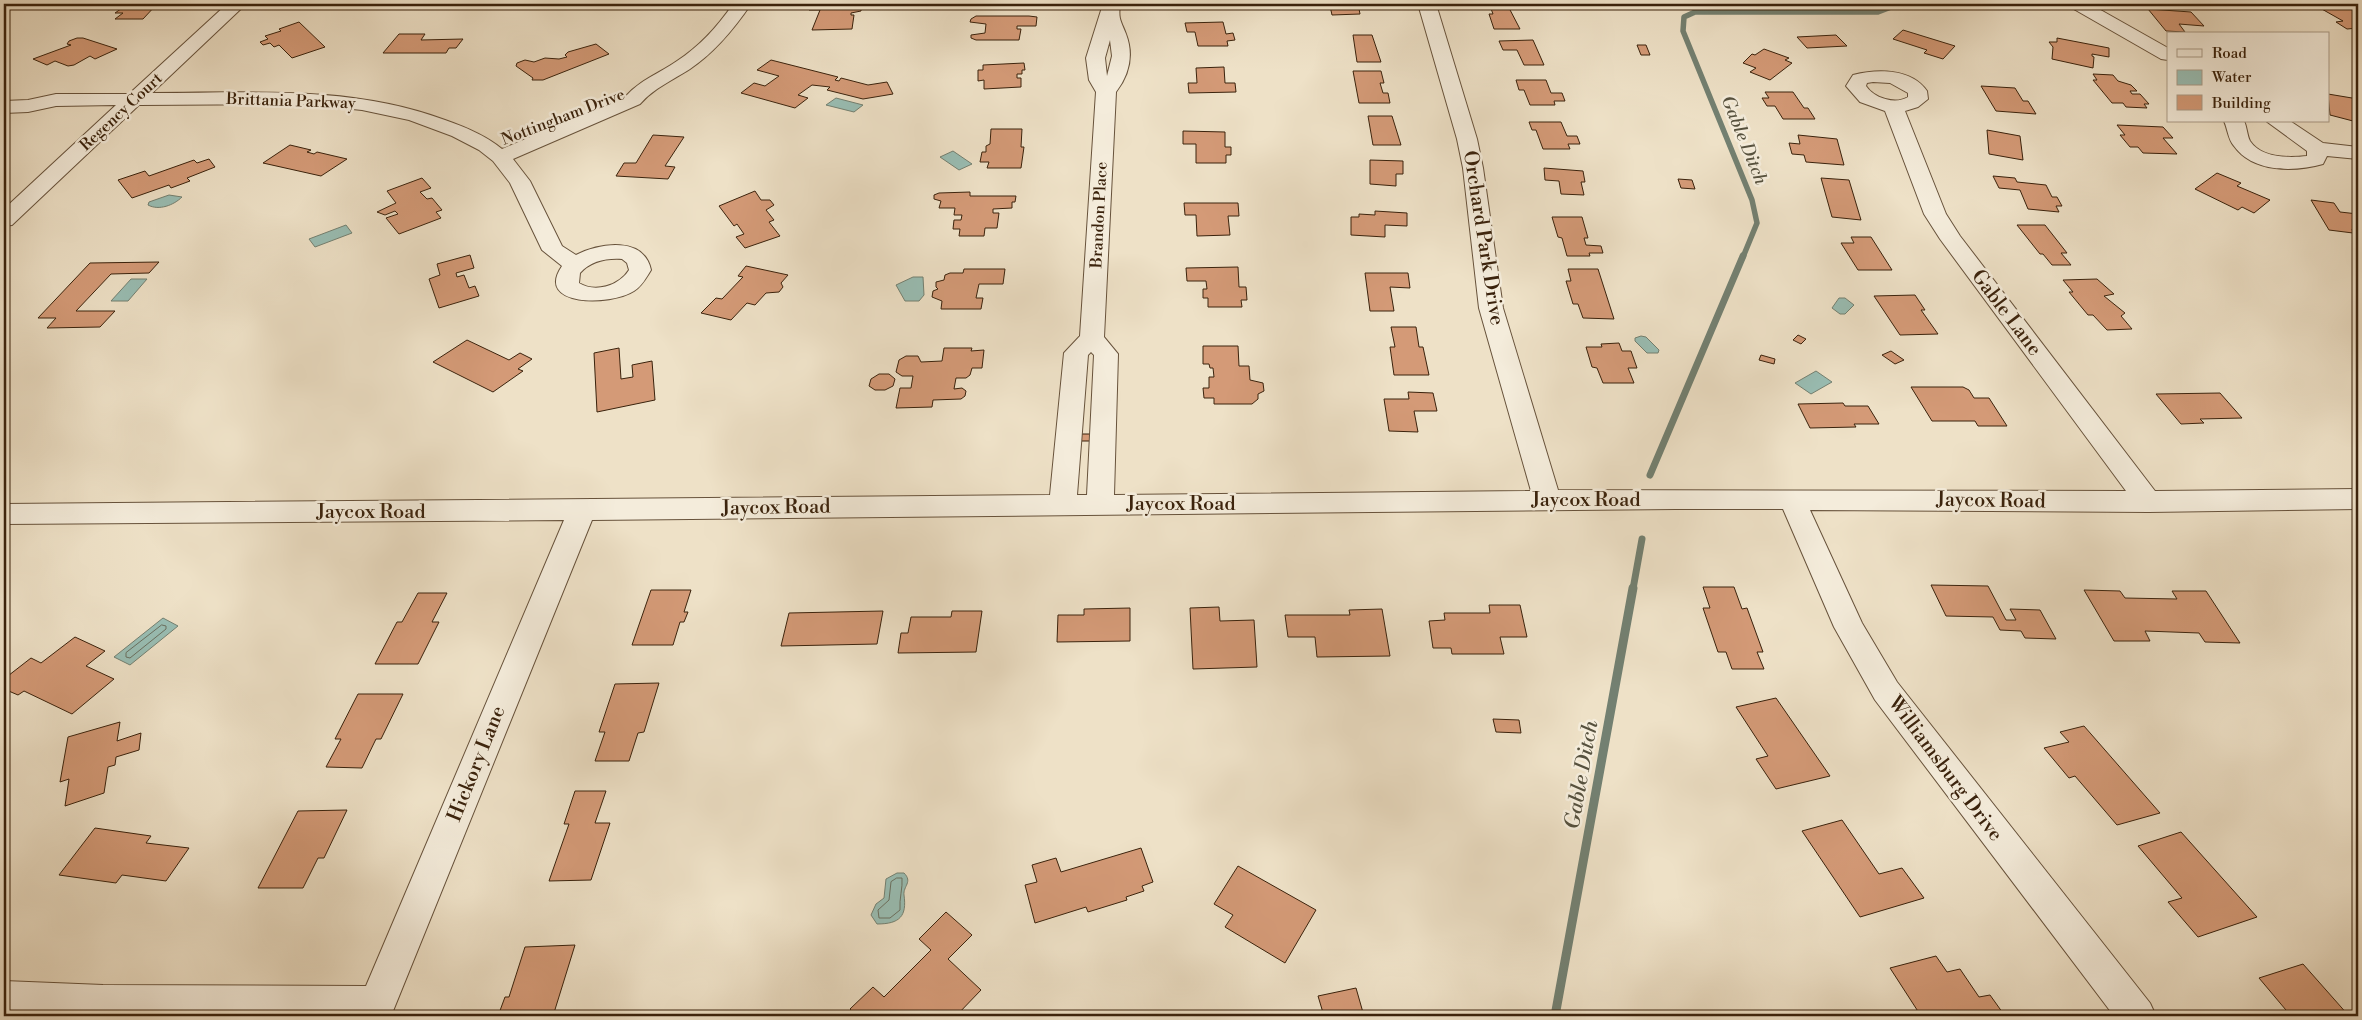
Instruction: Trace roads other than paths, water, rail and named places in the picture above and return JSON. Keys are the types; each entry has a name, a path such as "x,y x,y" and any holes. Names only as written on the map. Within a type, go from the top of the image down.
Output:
{"street":[{"name":"Regency Court","path":"4,220 238,4"},
{"name":"Nottingham Drive","path":"493,152 633,100 641,90 696,56 725,29 742,4"},
{"name":"Orchard Park Drive","path":"1427,4 1467,139 1473,168 1491,308 1547,500"},
{"path":"2078,4 2167,54"},
{"name":"Brandon Place","path":"1092,338 1106,92 1117,81 1121,50 1119,34 1110,11"},
{"name":"Brittania Parkway","path":"4,96 39,96 56,100"},
{"name":"Brittania Parkway","path":"4,107 28,106 56,100 293,98 362,104 414,115 438,123 493,152 520,181 553,250 575,264"},
{"name":"Gable Lane","path":"1894,106 1935,214 1951,239 2149,502"},
{"path":"2234,122 2242,145 2256,154 2272,160 2288,164 2306,164 2316,160 2318,149"},
{"path":"2278,122 2318,149 2358,153"},
{"path":"1063,505 1076,353 1092,338 1106,354 1100,504"},
{"name":"Jaycox Road","path":"4,514 582,511 1547,500 1792,499 2149,502 2358,499"},
{"name":"Williamsburg Drive","path":"1792,499 1849,627 1886,691 2137,1016"},
{"name":"Hickory Lane","path":"375,1011 582,511"},
{"path":"4,1000 375,1011"}],"water":[{"path":"836,98 863,105 854,112 826,105"},
{"path":"953,151 972,164 959,170 940,157"},
{"path":"169,195 182,197 166,206 152,207 148,205 149,202"},
{"path":"346,225 352,233 315,247 309,239"},
{"path":"913,277 923,277 924,295 919,301 905,301 896,285"},
{"path":"131,279 147,279 128,301 111,301"},
{"path":"1839,298 1845,298 1854,305 1845,314 1840,314 1832,308"},
{"path":"1646,337 1659,350 1658,353 1647,353 1635,341 1635,338"},
{"path":"1816,371 1832,382 1811,394 1795,383"},
{"path":"163,618 178,626 130,665 114,657"},
{"path":"897,873 904,873 908,879 904,892 903,913 896,920 885,924 877,924 871,915 876,904 884,898 886,879"}],"waterway":[{"name":"Gable Ditch","path":"1743,257 1757,223 1752,200 1683,31 1684,17 1695,12 1878,12 1899,4"},
{"name":"Gable Ditch","path":"1650,475 1743,256"},
{"name":"Gable Ditch","path":"1633,589 1642,539"},
{"name":"Gable Ditch","path":"1555,1016 1633,588"}]}
